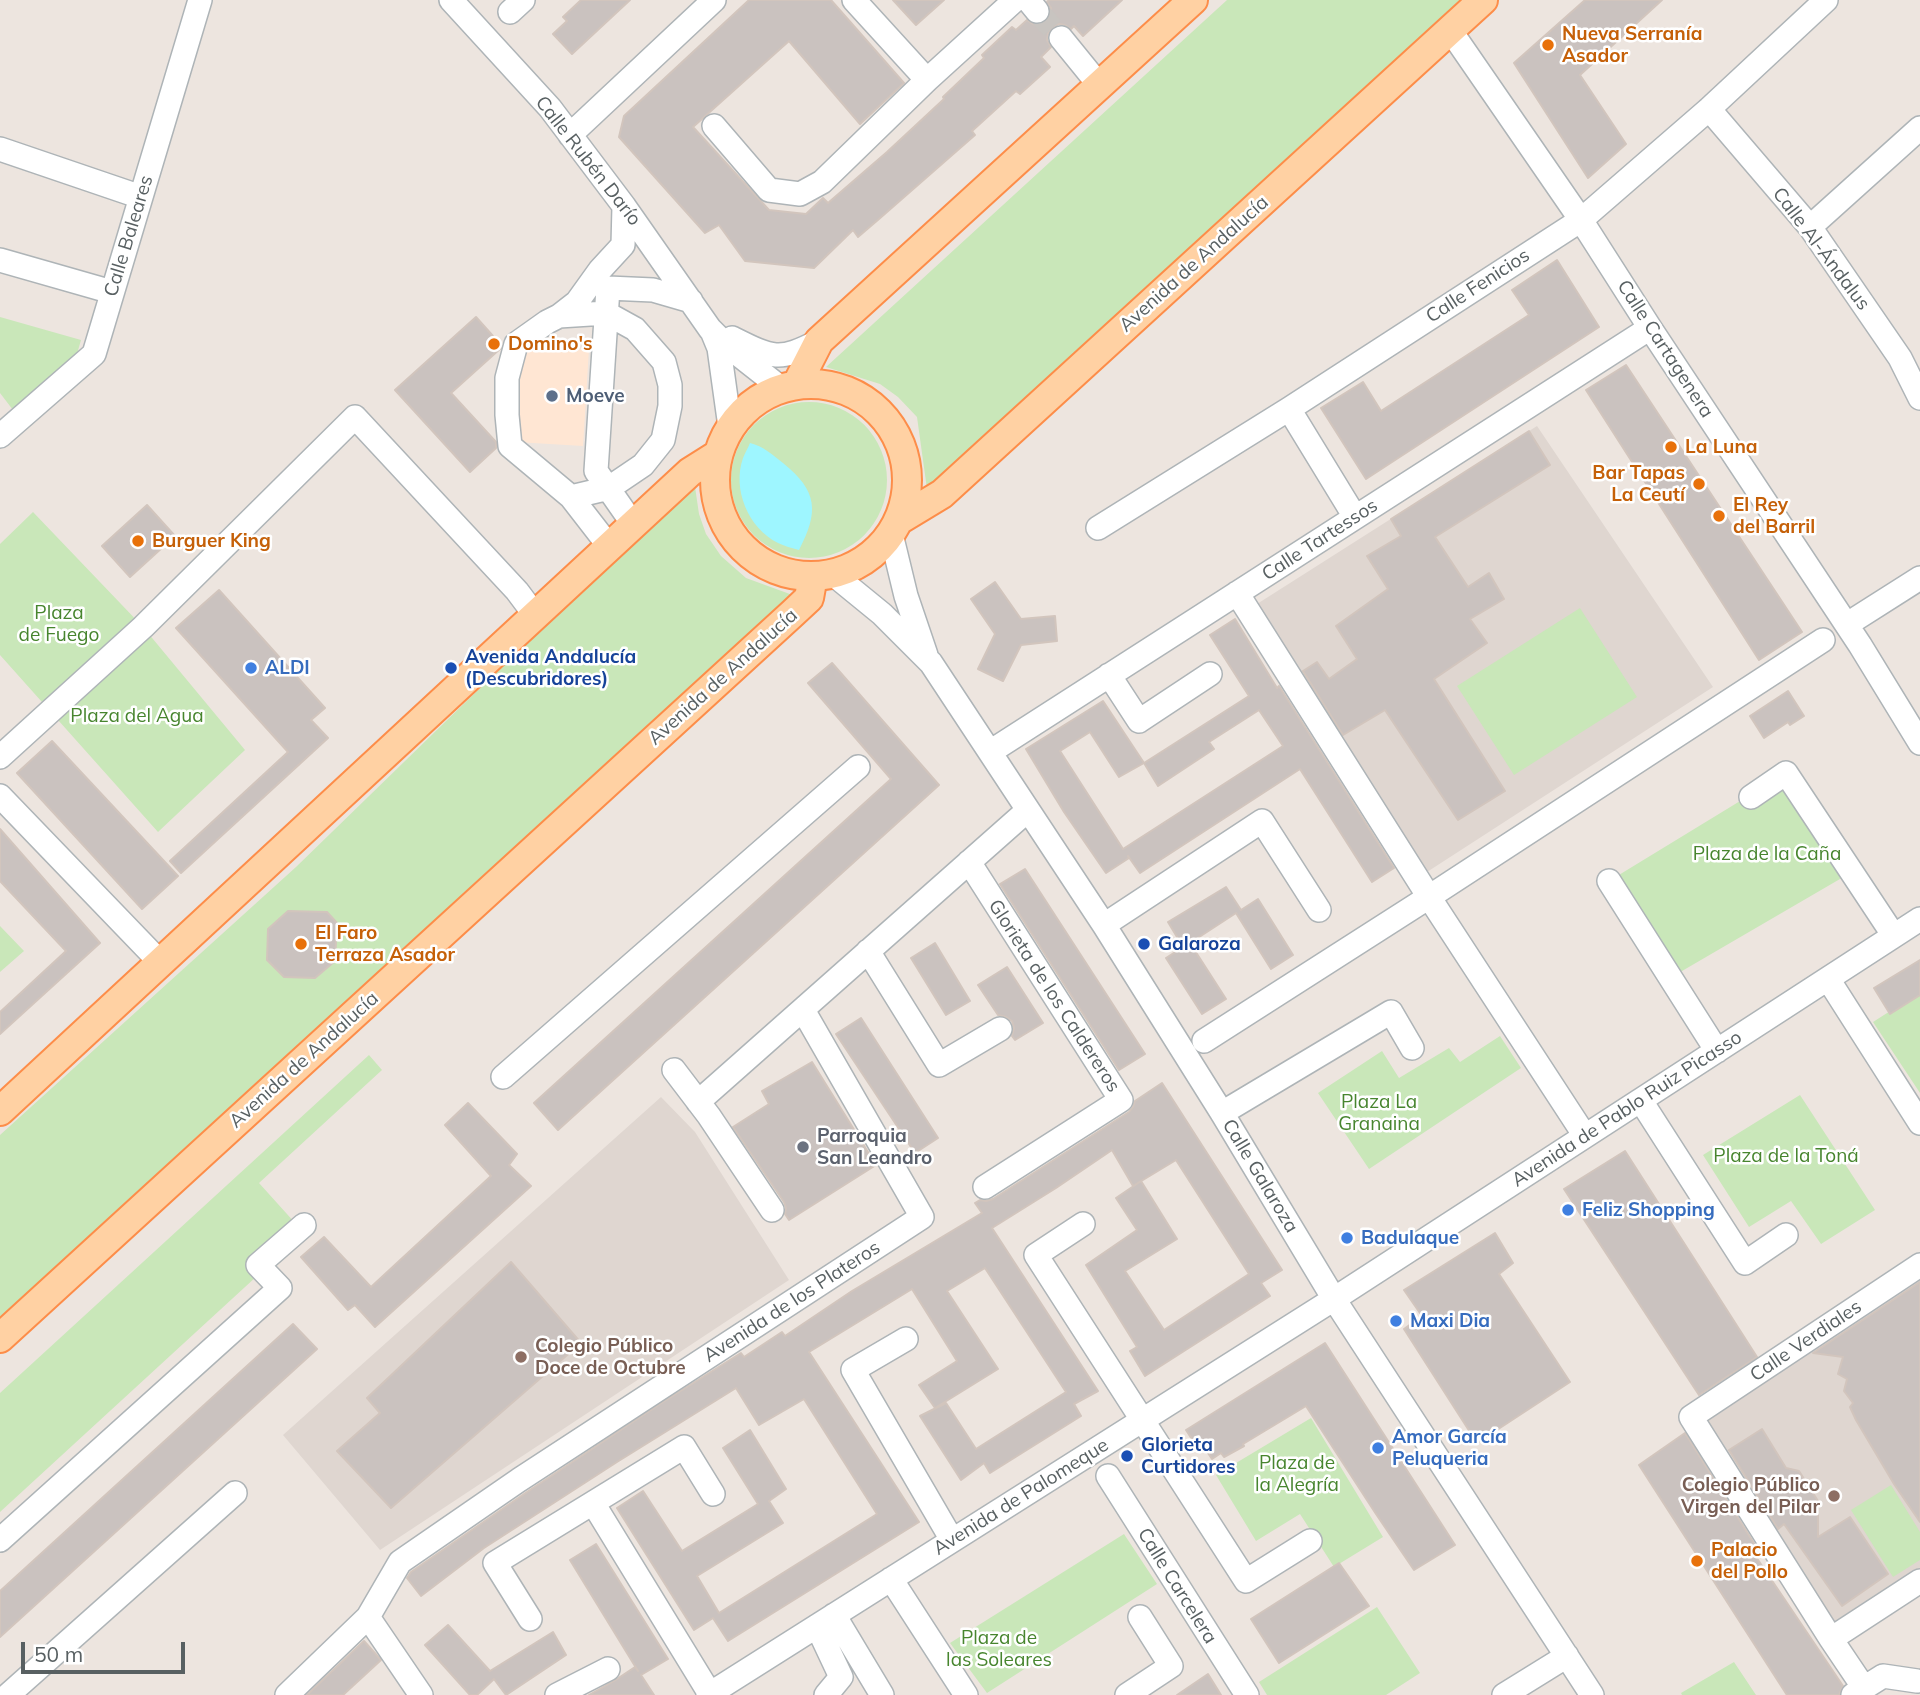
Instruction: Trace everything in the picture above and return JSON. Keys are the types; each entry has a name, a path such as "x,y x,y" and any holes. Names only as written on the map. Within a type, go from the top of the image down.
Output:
{"main road":[{"path":"789,386 820,341 1194,0"},
{"name":"Avenida de Andalucía","path":"895,527 942,494 1483,0"},
{"path":"827,384 855,394 879,411 897,434 906,462 907,491 895,527 866,560 823,575 784,572 757,560 735,539 720,513 714,485 717,455 722,440 752,403 789,386 827,384"},
{"path":"0,1111 633,524 690,472 717,455"},
{"name":"Avenida de Andalucía","path":"0,1338 779,627 809,598 823,575"}],"street":[{"name":"Calle Baleares","path":"0,436 94,354 200,0"},
{"name":"Calle Rubén Darío","path":"451,0 550,108 624,206 712,331 719,348 730,427"},
{"path":"570,135 714,0"},
{"path":"854,0 927,80"},
{"path":"714,126 769,190 800,194 821,182 1015,0"},
{"name":"Calle Fenicios","path":"1098,528 1289,409 1581,220 1709,109 1826,0"},
{"name":"Calle Cartagenera","path":"1450,30 1581,220 1860,645 1920,743"},
{"path":"1061,38 1100,86"},
{"name":"Calle Al-Ándalus","path":"1709,109 1810,227 1900,358 1920,398"},
{"path":"1810,227 1920,128"},
{"path":"0,149 141,197"},
{"path":"609,546 571,497 510,446 508,377 516,344 577,302 600,270 623,245 624,206"},
{"path":"0,260 112,292"},
{"path":"633,524 596,471 608,288 653,290 691,301"},
{"path":"559,316 606,313 635,329 664,362 670,385 670,407 663,440 643,466 609,488 571,497"},
{"name":"Calle Tartessos","path":"990,752 1650,328"},
{"path":"712,331 772,355 792,354 820,341"},
{"name":"Calle Rubén Darío","path":"712,331 789,386"},
{"path":"1289,409 1355,517"},
{"path":"0,757 143,627 355,418 517,592 535,615"},
{"name":"Calle Galaroza","path":"895,527 906,596 927,658"},
{"name":"Calle Galaroza","path":"823,575 881,614 927,658 1104,925 1334,1299 1592,1695"},
{"path":"1857,618 1920,578"},
{"path":"1237,593 1429,897 1585,1136"},
{"path":"1204,1041 1823,640"},
{"path":"1109,675 1139,721 1210,674"},
{"path":"503,1077 858,767"},
{"path":"1751,797 1786,774 1894,936"},
{"path":"0,796 159,961"},
{"path":"698,1102 1028,810"},
{"path":"1104,925 1262,821 1319,910"},
{"name":"Glorieta de los Caldereros","path":"969,862 1121,1100 985,1186"},
{"path":"1609,881 1717,1051"},
{"name":"Avenida de Pablo Ruiz Picasso","path":"1334,1299 1920,919"},
{"path":"868,951 939,1065 1000,1030"},
{"path":"1828,979 1920,1123"},
{"name":"Avenida de los Plateros","path":"287,1695 368,1616 400,1562 519,1480 922,1217 803,1010"},
{"path":"1222,1113 1391,1012 1412,1048"},
{"path":"674,1070 772,1210"},
{"path":"1640,1101 1745,1263 1786,1235"},
{"path":"1083,1224 1036,1255 1246,1581 1310,1541"},
{"path":"0,1540 280,1288 258,1265 304,1225"},
{"name":"Calle Verdiales","path":"1831,1639 1691,1417 1920,1265"},
{"name":"Avenida de Palomeque","path":"709,1694 1334,1299"},
{"path":"906,1339 853,1370 952,1540"},
{"path":"530,1619 495,1563 684,1447 713,1494"},
{"name":"Calle Carcelera","path":"1108,1476 1247,1695"},
{"path":"8,1695 235,1493"},
{"path":"593,1503 709,1694"},
{"path":"891,1579 966,1695"},
{"path":"1919,1682 1883,1676 1859,1691 1831,1639 1920,1581"},
{"path":"368,1616 421,1695"},
{"path":"1127,1695 1171,1666 1140,1616"},
{"path":"826,1620 841,1677 826,1695"},
{"path":"826,1620 882,1695"},
{"path":"1504,1695 1567,1656"},
{"path":"557,1695 608,1669"}],"shaded area":[{"name":"Moeve","path":"520,346 589,349 583,446 516,442"},
{"path":"1537,426 1713,687 1427,872 1257,604"},
{"name":"Colegio Público Doce de Octubre","path":"661,1097 695,1132 789,1280 380,1550 283,1435"},
{"name":"Colegio Público Virgen del Pilar","path":"1920,1277 1920,1570 1836,1624 1698,1421"}],"green space":[{"path":"1227,0 1461,0 927,489 917,417 898,397 880,384 826,367"},
{"path":"0,317 81,340 77,354 13,410 0,393"},
{"path":"809,402 839,408 864,425 881,450 887,480 881,510 864,535 839,552 809,558 779,552 754,535 737,510 731,480 737,450 754,425 779,408"},
{"path":"694,480 699,514 706,534 721,556 746,578 798,597 0,1326 0,1135 296,867"},
{"path":"33,512 143,627 245,750 158,832 0,655 0,544"},
{"path":"1580,608 1637,697 1514,775 1457,686"},
{"name":"Plaza de la Caña","path":"1786,773 1852,872 1670,978 1609,881"},
{"path":"0,926 24,951 0,972"},
{"path":"1920,992 1920,1093 1873,1022"},
{"name":"Plaza La Granaina","path":"1500,1036 1521,1068 1369,1169 1318,1093 1382,1051 1399,1078 1449,1048 1460,1062"},
{"path":"369,1055 382,1070 259,1183 296,1224 257,1276 0,1512 0,1393"},
{"name":"Plaza de la Toná","path":"1800,1095 1875,1210 1821,1244 1791,1201 1749,1227 1703,1155"},
{"name":"Plaza de la Alegría","path":"1311,1418 1383,1537 1334,1567 1300,1514 1256,1541 1216,1475"},
{"path":"1891,1485 1920,1532 1920,1560 1893,1577 1851,1510"},
{"name":"Plaza de las Soleares","path":"1124,1534 1157,1584 987,1693 950,1643"},
{"path":"1377,1607 1420,1673 1386,1695 1267,1695 1259,1682"},
{"path":"1734,1662 1756,1695 1682,1695 1681,1693"}],"water":[{"path":"750,443 764,449 795,473 809,493 812,513 799,550 780,544 767,536 758,528 745,506 741,495 740,470"}],"building":[{"path":"581,0 630,0 572,54 553,34 567,21 563,17"},
{"path":"749,0 831,0 904,83 860,124 789,41 693,127 769,210 806,214 823,198 828,203 887,152 944,99 943,97 984,58 982,55 1012,27 1016,30 1027,20 1039,25 1046,21 1051,8 1047,2 1049,0 1122,0 1083,36 1074,26 1071,29 1059,24 1052,28 1047,40 1051,47 1041,57 1050,67 1020,94 1016,91 972,131 975,135 858,237 853,230 814,268 745,261 719,225 705,233 619,137 624,116"},
{"path":"893,0 944,0 916,25"},
{"path":"1585,0 1662,0 1580,75 1626,144 1588,178 1514,63"},
{"path":"1557,260 1599,327 1366,479 1321,408 1363,382 1381,411 1529,315 1512,290"},
{"path":"476,317 501,348 451,393 496,442 496,448 470,472 395,390"},
{"path":"1626,365 1802,632 1759,660 1586,390"},
{"path":"1529,431 1550,465 1435,537 1468,587 1489,573 1504,599 1470,619 1487,643 1434,679 1505,791 1458,820 1385,710 1343,735 1303,671 1317,662 1329,679 1357,659 1336,626 1388,589 1367,556 1401,536 1391,519"},
{"name":"Burguer King","path":"147,505 175,536 130,577 102,546"},
{"path":"995,582 1021,619 1055,616 1057,641 1021,645 1003,681 978,669 995,634 971,599"},
{"name":"ALDI","path":"219,590 325,708 311,720 328,738 181,873 170,861 288,752 176,628"},
{"path":"1235,619 1394,868 1372,882 1300,769 1140,873 1128,856 1129,858 1106,873 1064,812 1026,749 1103,701 1144,763 1249,696 1210,635","holes":["1259,710 1283,746 1123,849 1060,751 1090,732 1119,777 1144,763 1158,786 1214,749 1209,742"]},
{"path":"832,663 939,785 558,1130 534,1103 891,779 808,683"},
{"path":"1788,691 1804,716 1790,725 1788,722 1764,738 1750,716"},
{"path":"52,741 178,876 142,909 17,773"},
{"path":"0,829 100,943 0,1034 0,1012 66,951 0,881"},
{"path":"1025,869 1145,1054 1119,1070 1000,884"},
{"path":"1226,887 1241,910 1258,899 1293,955 1271,969 1236,913 1190,943 1226,999 1202,1014 1166,958 1183,947 1168,922"},
{"name":"El Faro Terraza Asador","path":"288,911 327,912 337,923 335,961 315,978 284,977 267,960 268,929"},
{"path":"935,943 970,1001 946,1015 911,958"},
{"path":"1920,960 1920,995 1890,1014 1874,988"},
{"path":"1007,967 1043,1023 1015,1040 1012,1036 1012,1021 998,1015 978,985"},
{"path":"861,1018 938,1138 915,1153 836,1034"},
{"name":"Parroquia San Leandro","path":"812,1062 876,1165 789,1220 785,1214 784,1202 733,1127 769,1104 762,1091"},
{"path":"1162,1083 1282,1270 1261,1283 1270,1296 1145,1376 1130,1351 1137,1347 1086,1265 1137,1230 1116,1198 1139,1182 1133,1186 1112,1150 992,1228 1098,1391 1074,1404 1081,1416 990,1473 984,1463 961,1480 920,1416 946,1403 976,1449 1066,1392 985,1268 947,1291 998,1369 935,1408 919,1385 957,1361 912,1289 809,1352 919,1522 728,1641 713,1618 694,1630 617,1508 643,1491 682,1551 758,1504 723,1448 750,1430 786,1489 769,1501 783,1523 697,1576 719,1613 877,1514 804,1399 759,1425 736,1388 484,1548 421,1596 407,1578 411,1572 527,1492 663,1402 741,1353 744,1357 782,1332 785,1336 852,1291 982,1213 975,1203 993,1199 1129,1112 1135,1101","holes":["1176,1160 1249,1274 1164,1330 1125,1271 1177,1239 1141,1181"]},
{"path":"468,1103 517,1154 509,1165 531,1186 375,1327 355,1305 348,1310 301,1257 324,1237 371,1287 491,1176 445,1125"},
{"path":"1625,1151 1757,1357 1699,1395 1564,1189"},
{"path":"1495,1233 1513,1263 1499,1274 1570,1382 1477,1443 1404,1329 1422,1316 1404,1290"},
{"path":"511,1262 581,1343 391,1508 337,1451 380,1413 367,1398"},
{"path":"1920,1282 1920,1522 1856,1420 1850,1407 1853,1403 1844,1391 1847,1379 1838,1374 1843,1357 1813,1353"},
{"path":"293,1324 317,1349 0,1637 0,1591"},
{"path":"1325,1343 1455,1545 1414,1570 1306,1406 1224,1457 1221,1453 1212,1459 1204,1447 1199,1450 1186,1430"},
{"path":"1762,1429 1786,1468 1799,1471 1818,1501 1818,1537 1850,1517 1888,1574 1842,1606 1784,1524 1778,1529 1729,1450"},
{"path":"1685,1433 1755,1545 1750,1548 1843,1686 1839,1695 1787,1695 1639,1465"},
{"path":"596,1544 668,1659 641,1675 654,1695 589,1695 635,1667 638,1671 570,1560"},
{"path":"1339,1563 1369,1606 1279,1663 1251,1619"},
{"path":"448,1625 490,1671 553,1632 566,1655 506,1695 494,1679 477,1695 470,1695 425,1645"},
{"path":"364,1641 381,1660 343,1695 307,1695"},
{"path":"1208,1674 1221,1695 1177,1695"}],"tunnel":[{"path":"1037,11 1061,38"}],"place":[{"name":"Nueva Serranía Asador","path":"1548,45"},
{"name":"Domino's","path":"494,344"},
{"name":"Moeve","path":"552,396"},
{"name":"La Luna","path":"1671,447"},
{"name":"Bar Tapas La Ceutí","path":"1699,484"},
{"name":"El Rey del Barril","path":"1719,516"},
{"name":"Burguer King","path":"138,541"},
{"name":"ALDI","path":"251,668"},
{"name":"Avenida Andalucía (Descubridores)","path":"451,668"},
{"name":"El Faro Terraza Asador","path":"301,944"},
{"name":"Galaroza","path":"1144,944"},
{"name":"Parroquia San Leandro","path":"803,1147"},
{"name":"Feliz Shopping","path":"1568,1210"},
{"name":"Badulaque","path":"1347,1238"},
{"name":"Maxi Dia","path":"1396,1321"},
{"name":"Colegio Público Doce de Octubre","path":"521,1357"},
{"name":"Amor García Peluqueria","path":"1378,1448"},
{"name":"Glorieta Curtidores","path":"1127,1456"},
{"name":"Colegio Público Virgen del Pilar","path":"1834,1496"},
{"name":"Palacio del Pollo","path":"1697,1561"}],"park label":[{"name":"Plaza de Fuego","path":"59,624"},
{"name":"Plaza del Agua","path":"137,716"}]}
